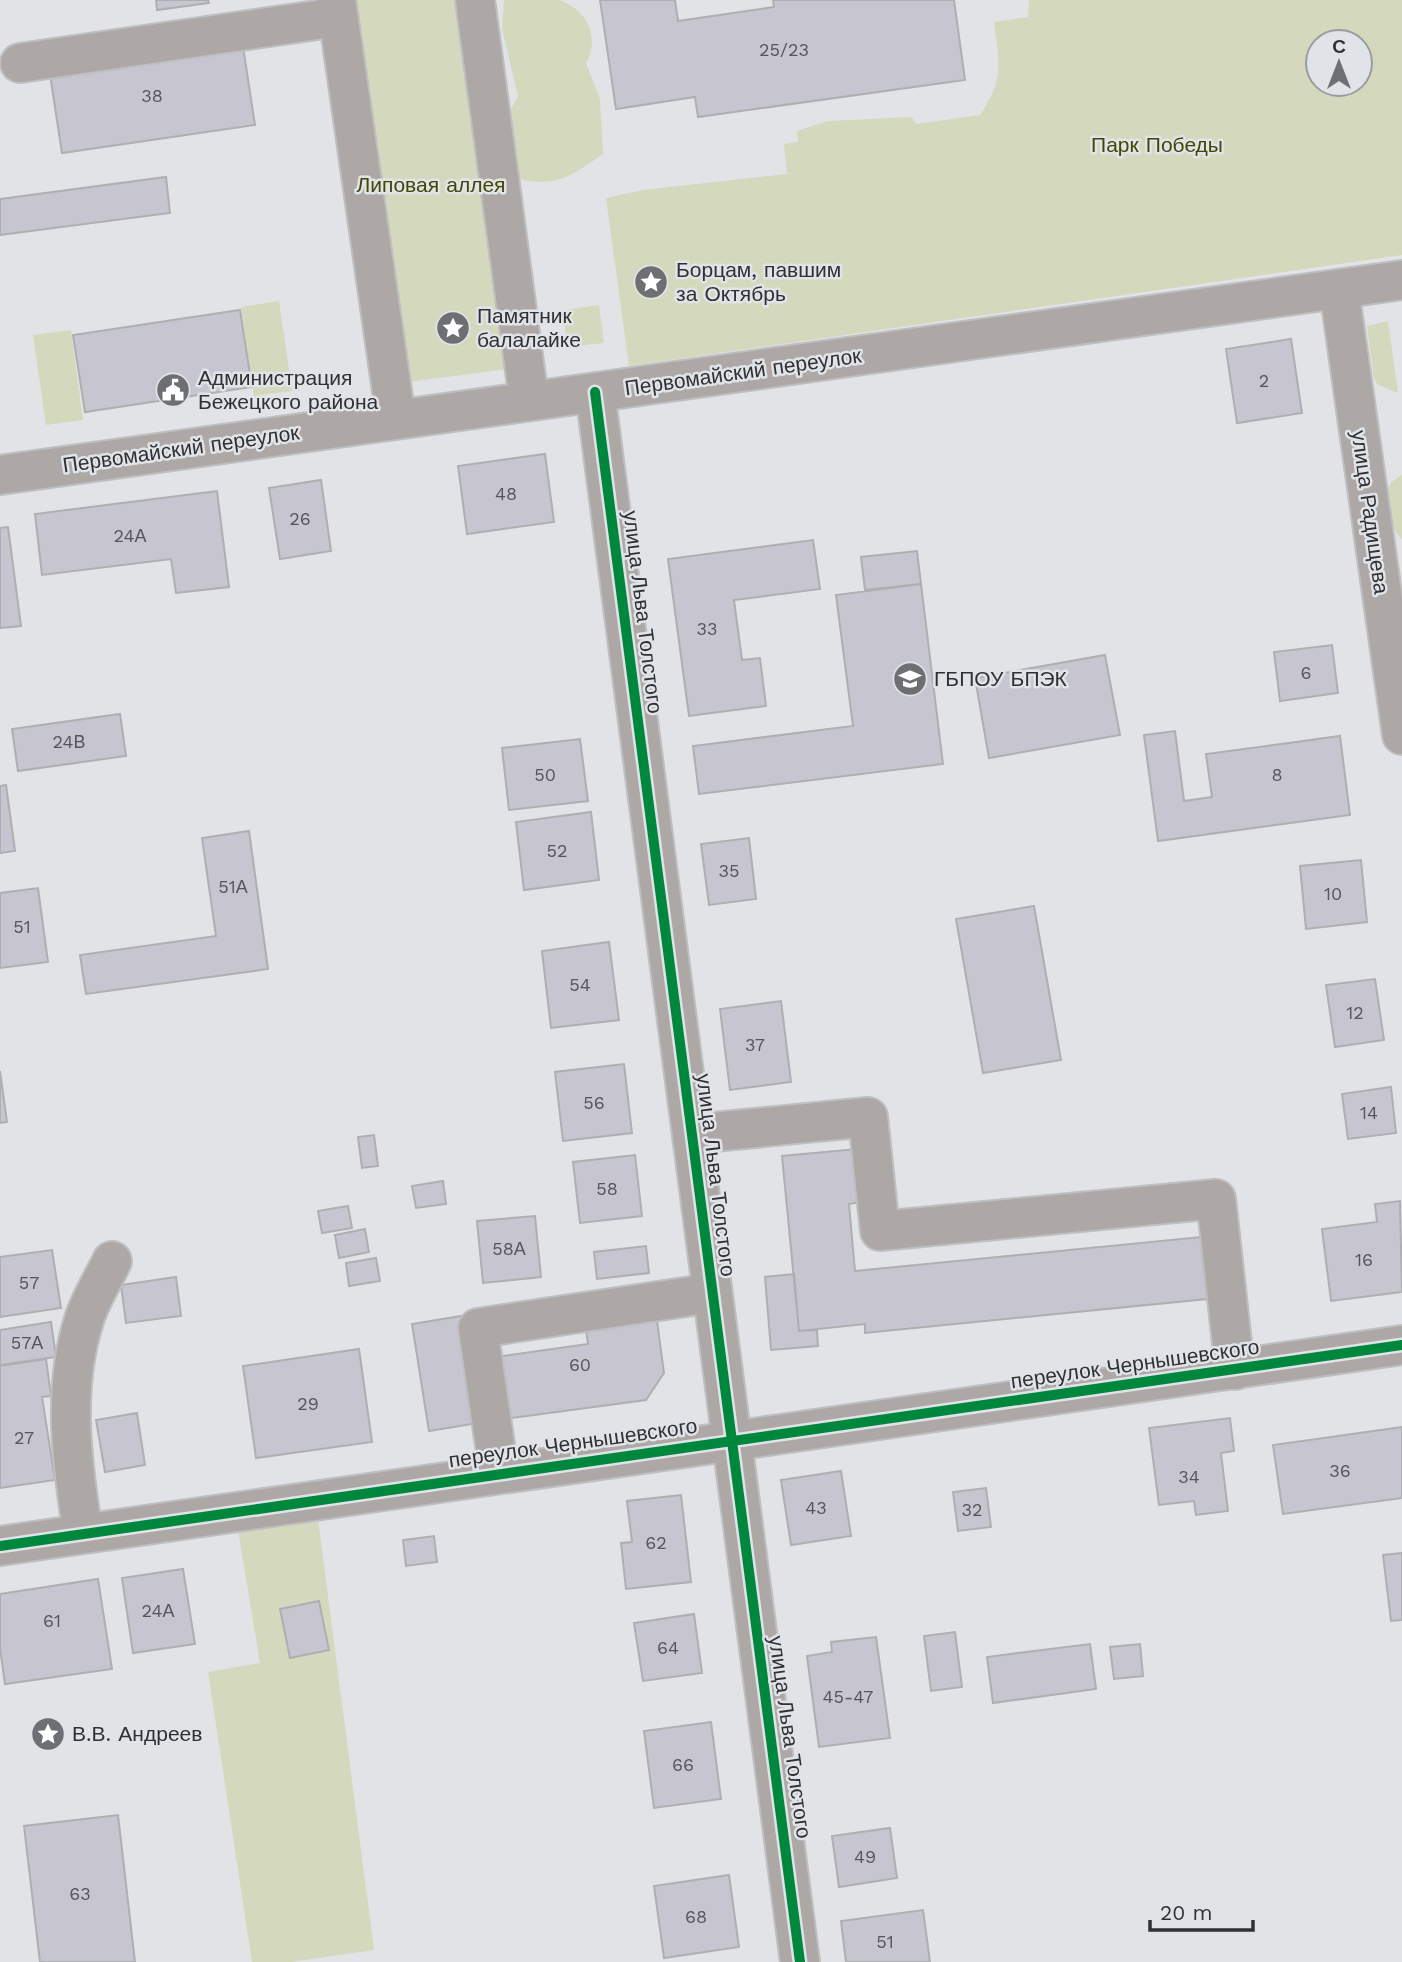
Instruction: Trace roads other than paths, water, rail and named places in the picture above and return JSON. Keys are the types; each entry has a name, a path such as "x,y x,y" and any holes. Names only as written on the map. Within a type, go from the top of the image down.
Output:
{"street":[{"path":"475,0 528,400"},
{"path":"20,62 337,8 396,419"},
{"name":"Первомайский переулок","path":"0,475 1402,280"},
{"name":"улица Радищева","path":"1339,289 1390,560 1402,734"},
{"name":"улица Льва Толстого","path":"595,392 800,1962"},
{"path":"692,1134 868,1117 880,1231 1216,1199 1235,1370"},
{"path":"83,1534 72,1451 71,1394 75,1355 84,1318 112,1261"},
{"path":"499,1473 478,1328 712,1293"},
{"name":"переулок Чернышевского","path":"0,1546 1402,1345"}],"place":[{"name":"Борцам, павшим за Октябрь","path":"651,282"},
{"name":"Памятник балалайке","path":"453,328"},
{"name":"Администрация Бежецкого района","path":"173,390"},
{"name":"ГБПОУ БПЭК","path":"910,679"},
{"name":"В.В. Андреев","path":"48,1734"}],"park label":[{"name":"Парк Победы","path":"1157,145"},
{"name":"Липовая аллея","path":"431,185"}]}
